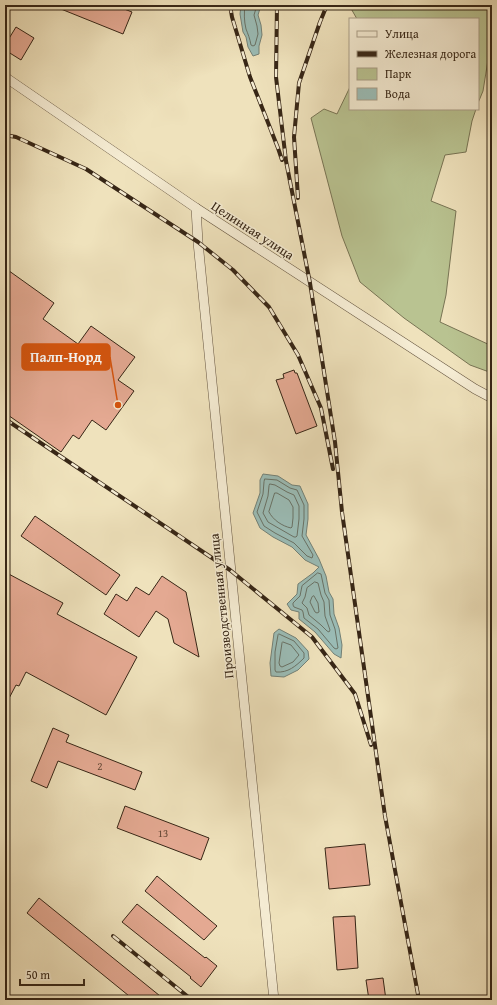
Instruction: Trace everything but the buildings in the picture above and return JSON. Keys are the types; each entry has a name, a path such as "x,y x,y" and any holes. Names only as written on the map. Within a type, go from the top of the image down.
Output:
{"street":[{"name":"Целинная улица","path":"5,77 196,208 475,389 492,398"},
{"name":"Производственная улица","path":"196,208 207,334 274,1000"}],"green space":[{"path":"349,5 492,5 492,35 483,91 479,101 479,18 356,18"},
{"path":"349,89 349,110 476,110 466,152 445,155 431,201 456,211 446,295 440,322 492,346 492,373 470,365 404,318 360,282 342,236 311,118 324,109 337,114"}],"water":[{"path":"241,5 261,5 258,15 262,35 259,46 259,54 253,56 243,32 240,14"},
{"path":"263,474 278,476 292,485 300,486 308,504 306,535 319,559 326,576 329,592 333,599 334,614 339,628 342,645 341,658 334,654 315,632 299,619 299,612 291,610 287,604 297,594 298,584 319,567 305,560 292,547 260,528 253,513 260,493 260,480"},
{"path":"279,629 296,638 308,651 309,659 298,670 284,677 271,676 270,663 274,633"}],"railway":[{"path":"230,5 232,17 250,77 282,160"},
{"path":"277,5 276,77 286,161 310,283 335,442 342,512 385,816 419,1000"},
{"path":"298,198 294,137 299,83 327,5"},
{"path":"5,135 16,137 86,169 198,242 233,270 269,307 298,355 321,408 333,469"},
{"path":"5,419 230,570 312,637 355,694 371,745"},
{"path":"113,936 192,1000"}],"place":[{"name":"Палп-Норд","path":"118,405"}]}
